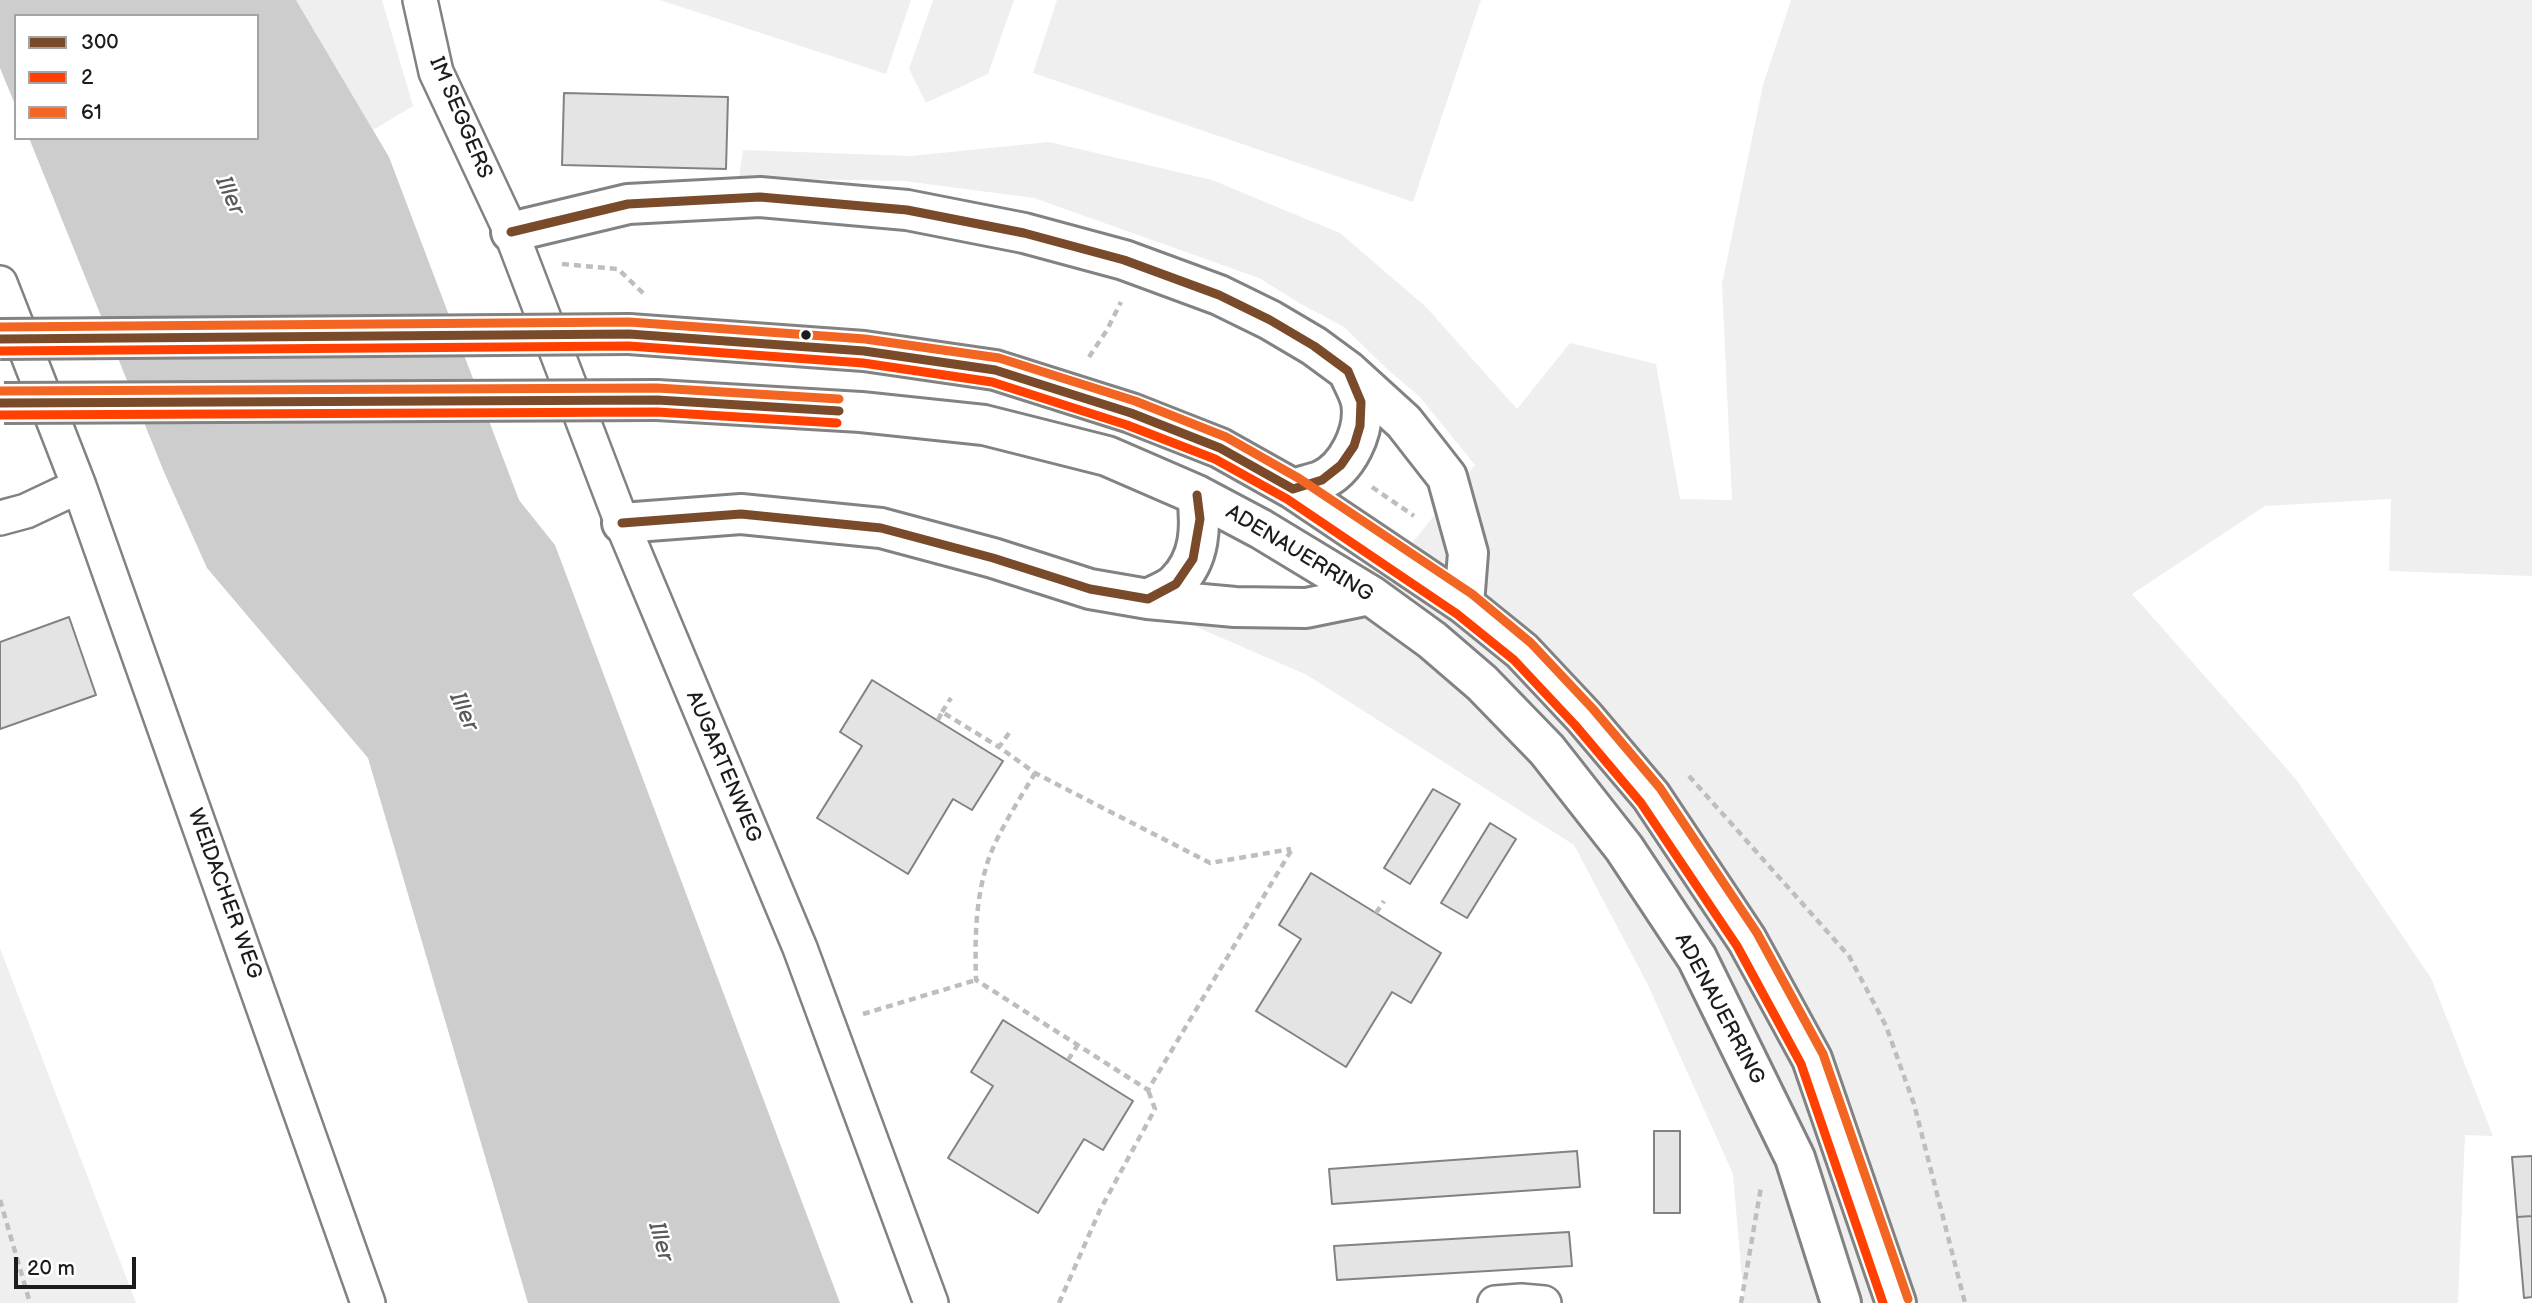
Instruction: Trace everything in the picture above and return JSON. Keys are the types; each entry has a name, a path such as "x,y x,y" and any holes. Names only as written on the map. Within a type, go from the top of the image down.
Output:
{"main road":[{"path":"516,246 628,204 760,197 907,210 1024,233 1124,260 1219,295 1314,346 1348,371 1404,422 1447,477 1468,553 1464,604"},
{"path":"0,340 629,334 864,351 995,370 1144,418 1220,449 1293,489 1464,604 1522,652 1584,718 1651,796 1746,940 1812,1059 1896,1303"},
{"path":"1293,489 1322,480 1340,466 1354,446 1360,426 1361,402 1348,371"},
{"name":"ADENAUERRING","path":"2,403 657,400 861,412 984,425 1107,456 1197,495 1261,529 1370,595 1432,640 1482,683 1548,750 1623,848 1697,958 1795,1158 1841,1303"},
{"path":"1148,599 1176,584 1193,559 1199,538 1197,495"},
{"path":"622,523 741,514 881,528 993,558 1090,589 1148,599 1235,607 1306,608 1370,595"}],"street":[{"name":"IM SEGGERS","path":"419,0 436,72 516,246"},
{"name":"AUGARTENWEG","path":"516,246 622,523 800,948 931,1303"},
{"name":"WEIDACHER WEG","path":"0,283 79,486 368,1303"},
{"path":"0,518 26,511 79,486"},
{"path":"1495,1303 1544,1303"}],"path":[{"path":"516,246 618,269 645,295"},
{"path":"1089,357 1107,330 1121,300 1124,260"},
{"path":"938,720 951,698"},
{"path":"942,712 999,747 1035,774 1210,863 1292,849 1148,1090"},
{"path":"999,747 1009,733"},
{"path":"976,980 975,928 985,869 1008,819 1035,774"},
{"path":"1376,913 1384,901"},
{"path":"829,1024 976,980 1148,1090 1155,1110 1100,1210 1059,1303"},
{"path":"1069,1060 1077,1045"},
{"path":"1741,1303 1762,1184 1795,1158"},
{"path":"0,1200 30,1303"}],"shaded area":[{"path":"296,0 382,0 413,106 373,130"},
{"path":"660,0 911,0 886,74"},
{"path":"933,0 1014,0 988,74 926,103 909,69"},
{"path":"1057,0 1481,0 1413,202 1033,73"},
{"path":"1791,0 2532,0 2532,576 2389,571 2391,499 2265,506 2132,594 2295,778 2431,978 2493,1136 2465,1135 2458,1303 1744,1303 1733,1174 1648,985 1574,845 1307,675 1192,625 1306,608 1370,595 1475,465 1419,396 1344,327 1259,278 1034,198 904,181 739,178 743,150 911,156 1049,142 1212,180 1340,233 1426,307 1517,409 1570,343 1656,364 1680,499 1732,500 1722,284 1763,85"},
{"path":"0,948 136,1303 0,1303"}],"water":[{"name":"Iller","path":"0,0 296,0 389,157 519,500 555,545 840,1303 528,1303 368,758 207,568 164,472 30,140 259,140 259,14 14,14 14,102 0,68"}],"building":[{"path":"564,93 728,97 726,169 562,165"},
{"path":"69,617 96,695 0,729 0,642"},
{"path":"872,680 1003,761 972,810 953,799 908,874 817,818 862,746 840,732"},
{"path":"1433,789 1460,804 1410,884 1384,868"},
{"path":"1490,823 1516,839 1467,918 1441,903"},
{"path":"1311,873 1441,953 1411,1003 1392,992 1346,1067 1256,1011 1301,939 1279,925"},
{"path":"1003,1020 1133,1101 1103,1150 1084,1139 1038,1213 948,1158 993,1086 971,1072"},
{"path":"1654,1131 1680,1131 1680,1213 1654,1213"},
{"path":"1577,1151 1580,1187 1332,1204 1329,1169"},
{"path":"2532,1156 2532,1216 2517,1217 2512,1157"},
{"path":"2532,1216 2532,1297 2524,1298 2517,1217"},
{"path":"1569,1232 1572,1266 1337,1280 1334,1246"}],"transit line":[{"name":"300","path":"511,232 628,204 760,197 907,210 1024,233 1124,260 1219,295 1270,320 1314,346 1348,371 1361,402 1360,426 1354,446 1341,465 1322,480 1293,489"},
{"name":"61","path":"0,327 629,322 865,339 999,358 1135,401 1226,437 1300,479 1472,594 1531,643 1593,709 1660,788 1757,933 1823,1054 1908,1299"},
{"name":"300","path":"0,339 629,334 864,351 995,370 1131,413 1220,448 1293,489"},
{"name":"2","path":"0,351 629,346 863,363 992,382 1127,425 1215,459 1287,499 1457,614 1514,660 1575,725 1641,803 1737,946 1801,1064 1883,1303"},
{"name":"61","path":"0,391 657,388 839,399"},
{"name":"300","path":"0,403 657,400 839,411"},
{"name":"2","path":"0,415 657,412 837,423"},
{"name":"300","path":"622,523 741,514 881,528 993,558 1090,589 1148,599 1176,584 1193,559 1200,519 1197,495"}]}
